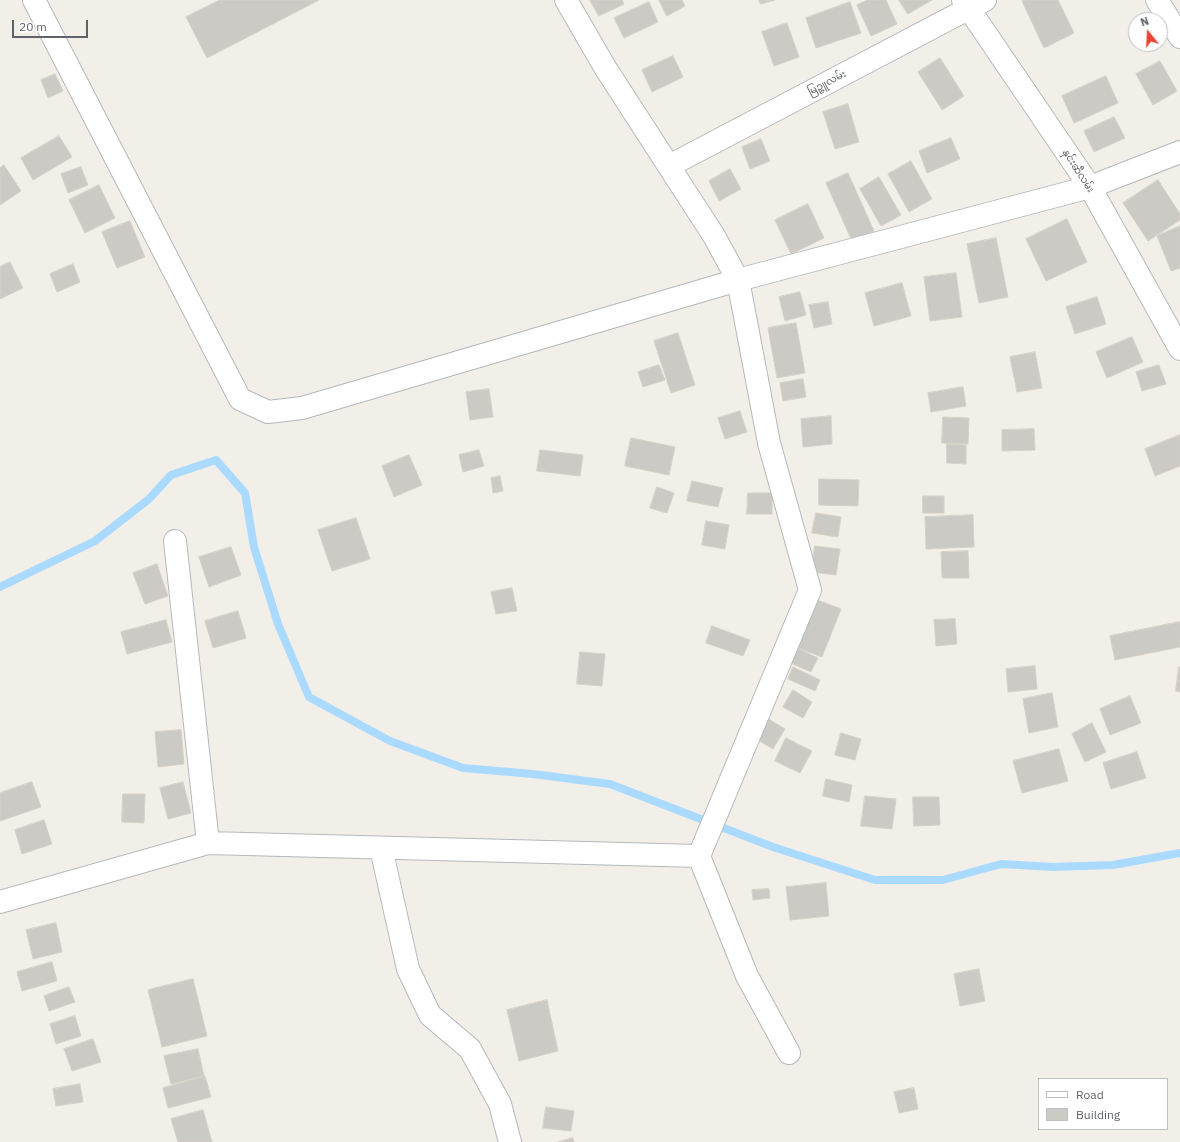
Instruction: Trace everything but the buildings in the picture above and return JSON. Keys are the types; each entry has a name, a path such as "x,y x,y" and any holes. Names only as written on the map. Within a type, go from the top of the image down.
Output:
{"street":[{"path":"34,0 240,399 268,412 302,408 738,280 1090,187 1180,152"},
{"path":"566,0 606,69 714,236 738,280 769,443 810,590 702,848 748,976 789,1053"},
{"path":"1157,0 1180,37"},
{"name":"မြဉ္ဇူလမ်း","path":"669,166 972,3"},
{"name":"နှင်းဆီလမ်း","path":"972,3 1090,187 1180,349"},
{"path":"175,541 208,843"},
{"path":"0,902 208,843 381,848 702,848"},
{"path":"381,848 408,969 430,1015 470,1050 500,1104 510,1142"}],"waterway":[{"path":"0,587 95,541 149,499 171,475 216,460 245,493 254,547 278,624 309,697 390,741 463,768 533,774 610,784 773,847 875,880 943,880 1001,864 1053,867 1113,865 1180,853"}]}
